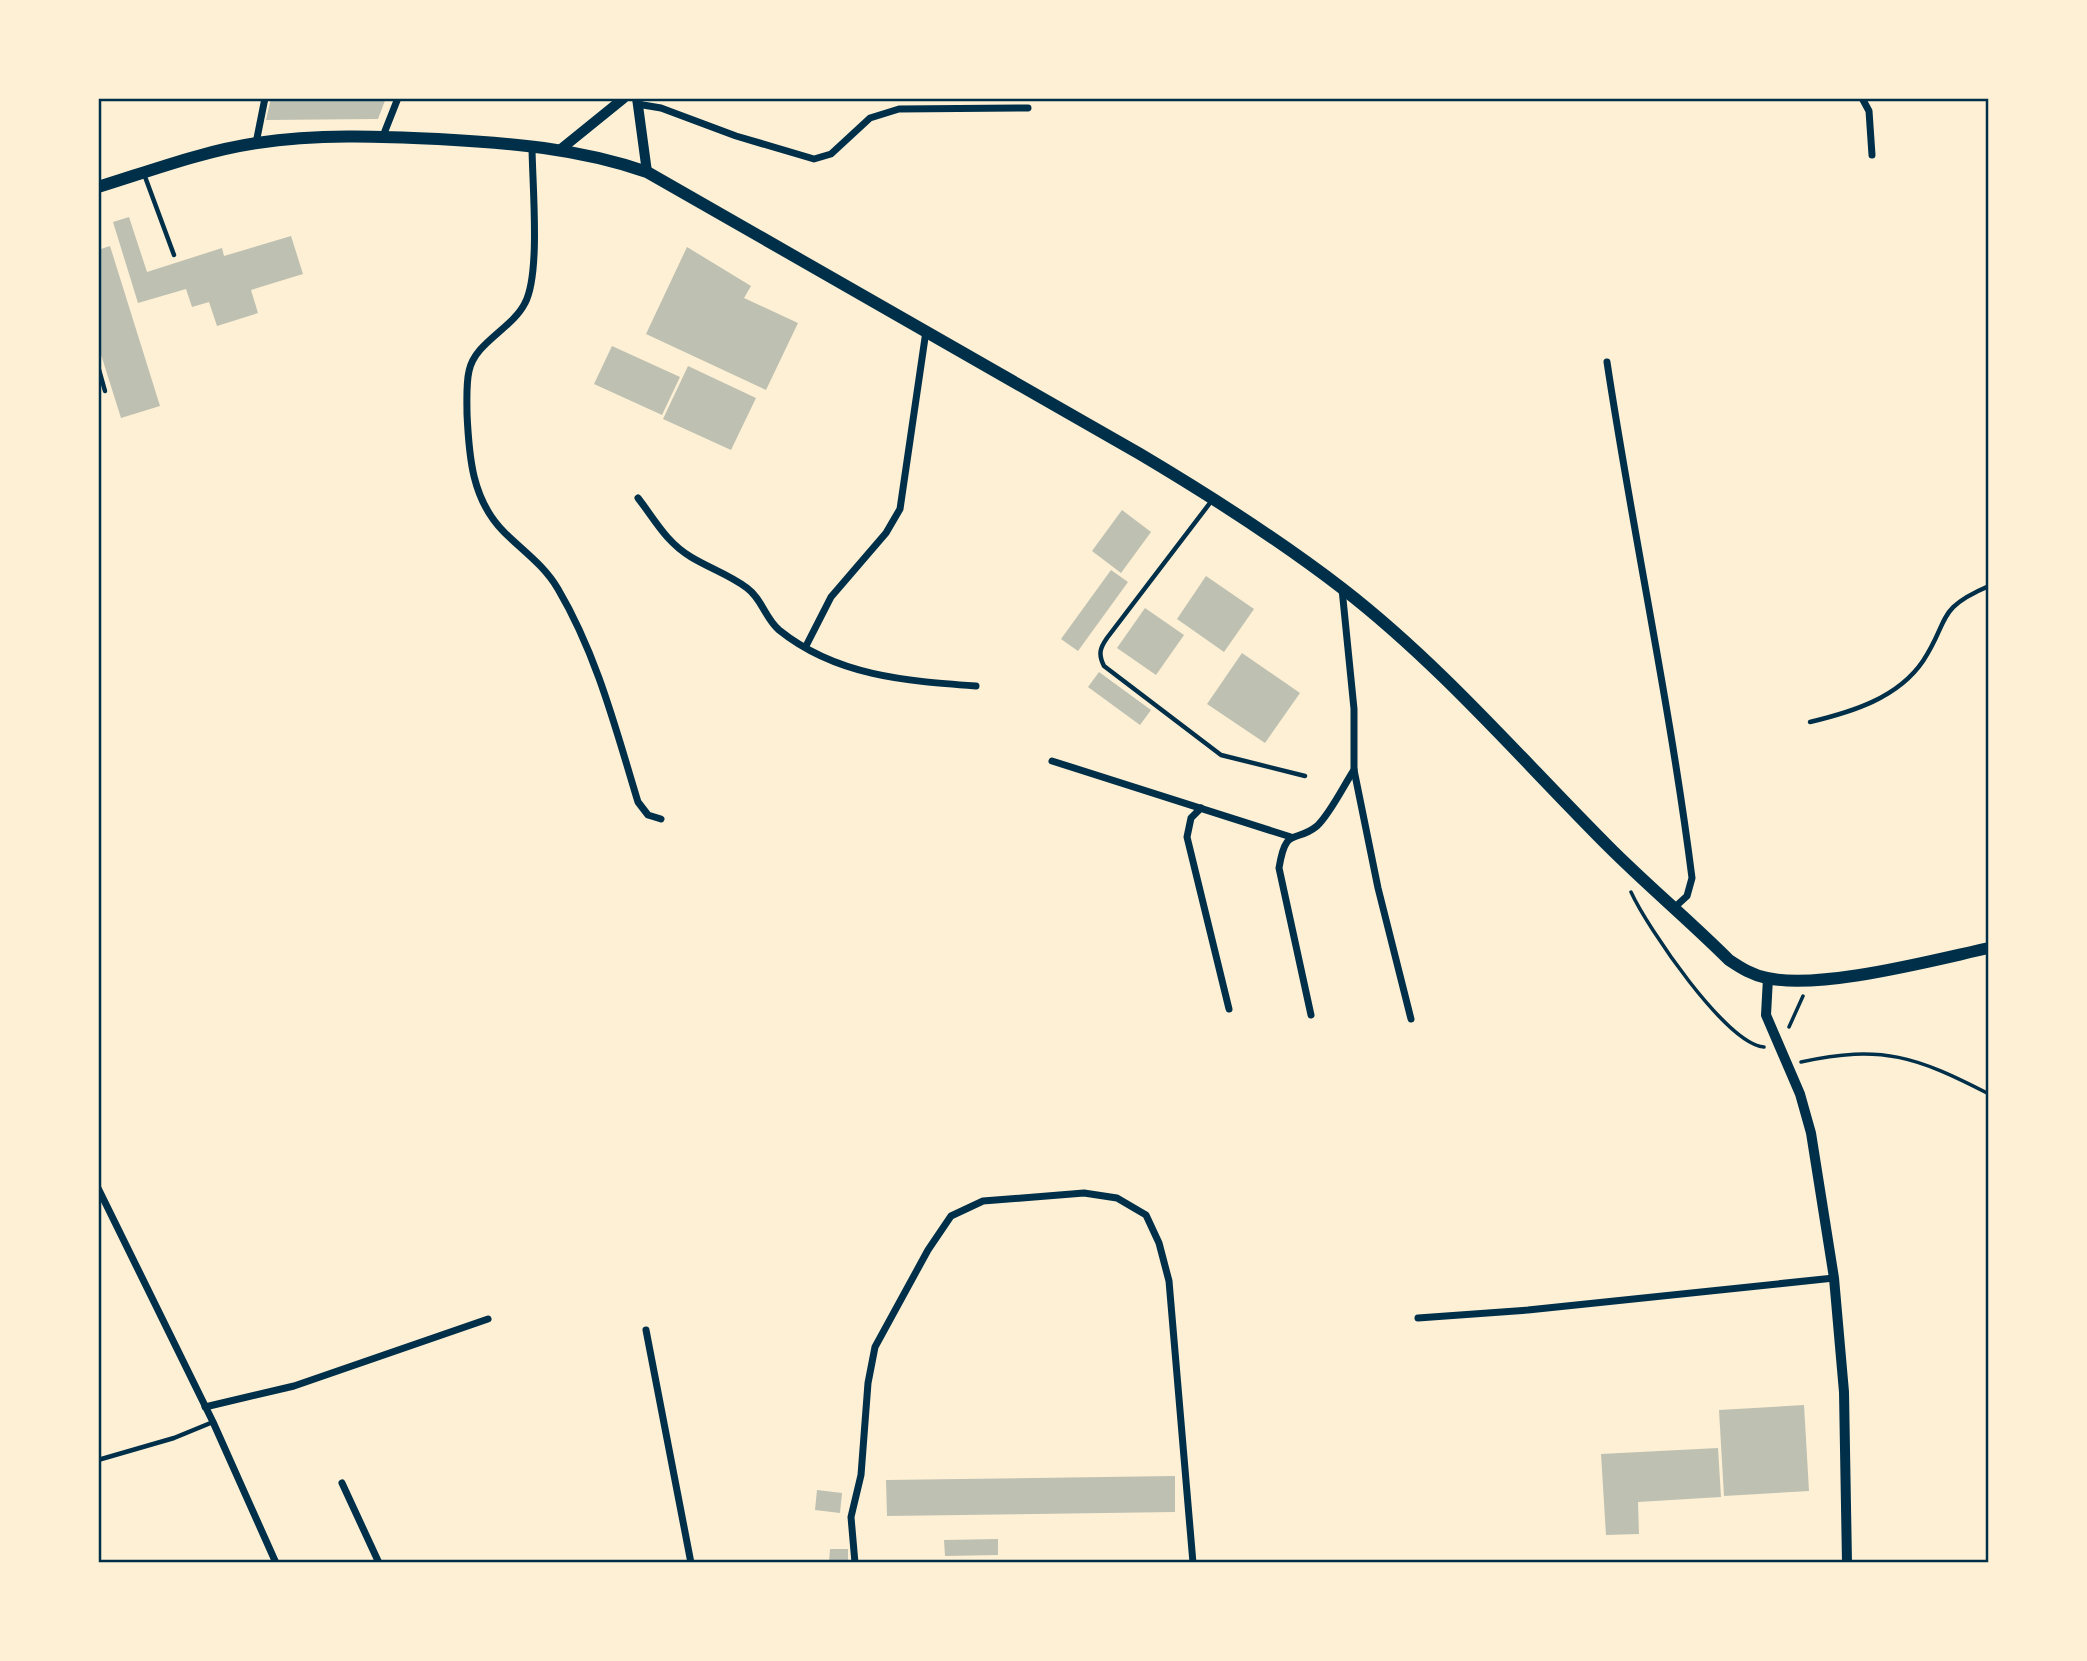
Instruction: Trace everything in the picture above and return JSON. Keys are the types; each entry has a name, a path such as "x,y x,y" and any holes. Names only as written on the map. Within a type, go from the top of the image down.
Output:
{"main road":[{"path":"98,187 256,143 331,136 532,144 647,172 926,330 1214,499 1342,589 1403,639 1525,759 1610,848 1729,960 1747,972 1768,978 1806,980 1873,971 1989,948"}],"street":[{"path":"256,143 265,98"},
{"path":"383,136 398,98"},
{"path":"561,149 624,98"},
{"path":"1862,98 1871,121 1872,155"},
{"path":"647,172 637,101 661,107 736,136 814,159 831,153 870,118 899,108 1028,108"},
{"path":"532,144 532,274 526,301 514,319 479,351 469,370 467,412 473,481 485,506 503,531 534,556 558,588 594,668 638,802 648,815 661,819"},
{"path":"806,646 831,597 886,533 900,509 926,330"},
{"path":"1607,362 1649,614 1669,706 1691,864 1690,890 1675,907"},
{"path":"638,498 658,529 673,544 752,592 776,627 843,667 895,680 976,686"},
{"path":"1342,589 1354,709 1354,770 1378,888 1411,1019"},
{"path":"1052,761 1291,837"},
{"path":"1311,1015 1279,868 1282,853 1291,837 1316,826 1354,770"},
{"path":"1201,808 1191,818 1187,837 1229,1009"},
{"path":"1768,978 1766,1015 1788,1065 1811,1133 1834,1278 1844,1392 1847,1563"},
{"path":"98,1188 213,1422 276,1563"},
{"path":"855,1563 851,1517 861,1475 868,1383 875,1347 928,1250 951,1216 984,1201 1084,1193 1117,1198 1146,1215 1159,1242 1169,1281 1193,1563"},
{"path":"1418,1318 1552,1308 1834,1278"},
{"path":"205,1407 294,1385 488,1319"},
{"path":"646,1330 691,1563"},
{"path":"342,1483 379,1563"}],"lane":[{"path":"144,173 174,255"},
{"path":"98,366 105,391"},
{"path":"1214,499 1107,638 1099,652 1100,660 1104,666 1221,755 1305,776"},
{"path":"1810,722 1873,703 1894,689 1924,660 1948,610 1968,595 1989,586"},
{"path":"98,1460 174,1438 213,1422"}],"path":[{"path":"1626,883 1642,917 1700,996 1752,1046 1779,1049 1798,1010 1806,980"},
{"path":"1788,1065 1836,1054 1866,1052 1893,1055 1932,1067 1989,1094"}],"building":[{"path":"271,98 386,98 378,119 266,120"},
{"path":"129,217 147,272 222,248 224,256 291,236 303,274 251,290 258,313 217,326 209,302 192,307 186,289 138,303 113,222"},
{"path":"110,246 160,406 121,418 98,345 98,250"},
{"path":"687,247 751,286 744,298 798,323 766,390 646,334"},
{"path":"612,346 680,377 662,415 594,384"},
{"path":"688,366 756,398 731,450 663,419"},
{"path":"1122,510 1151,532 1121,573 1092,551"},
{"path":"1111,570 1128,582 1078,651 1061,639"},
{"path":"1206,576 1254,609 1224,652 1177,619"},
{"path":"1145,608 1184,635 1156,675 1117,648"},
{"path":"1242,653 1300,693 1265,743 1207,704"},
{"path":"1099,672 1151,710 1140,725 1088,687"},
{"path":"1804,1405 1809,1491 1724,1496 1719,1410"},
{"path":"1718,1448 1721,1497 1638,1502 1639,1534 1606,1535 1601,1454"},
{"path":"1175,1476 1175,1512 887,1516 886,1480"},
{"path":"817,1490 842,1493 840,1513 815,1510"},
{"path":"998,1539 998,1555 945,1556 944,1540"},
{"path":"830,1549 848,1549 848,1563 829,1563"}]}
